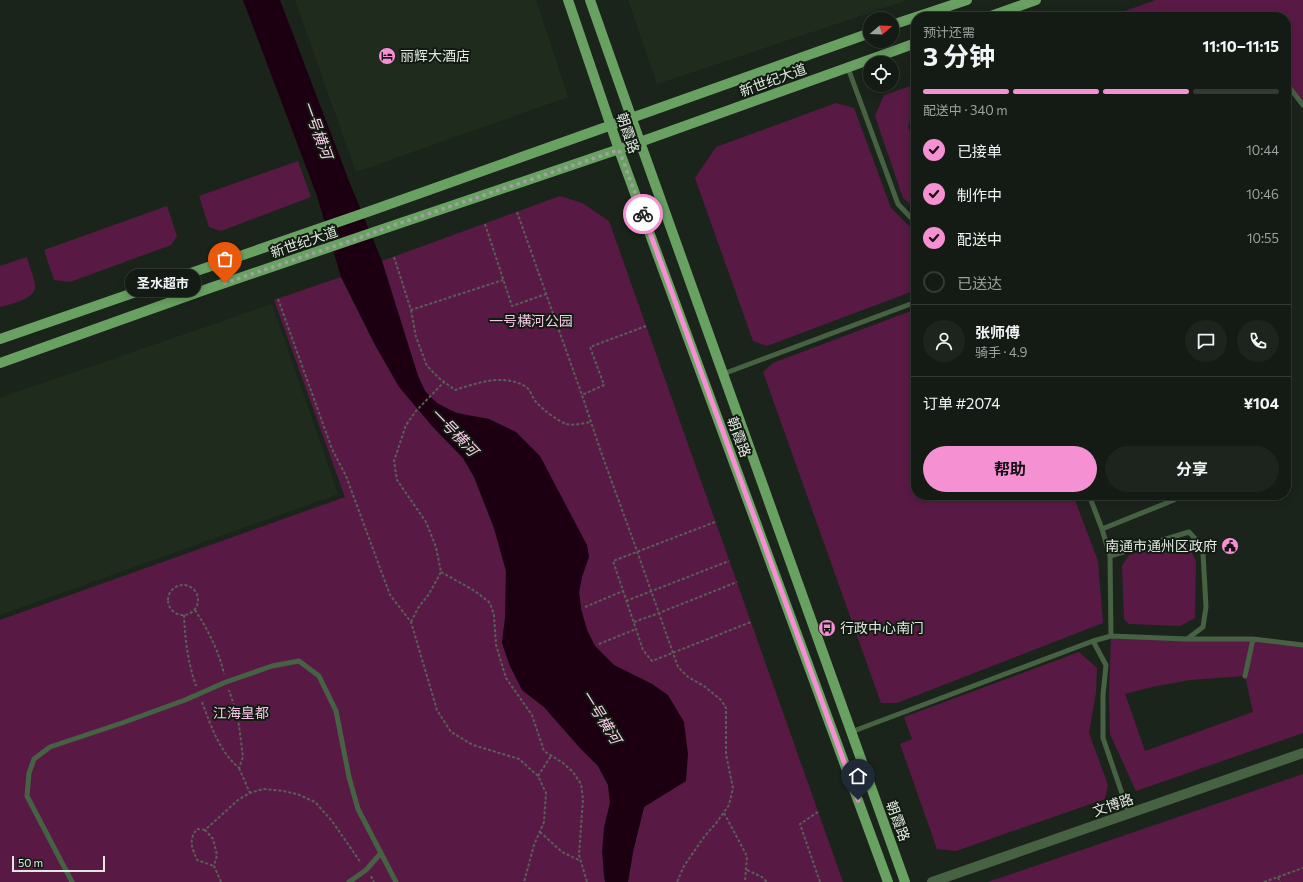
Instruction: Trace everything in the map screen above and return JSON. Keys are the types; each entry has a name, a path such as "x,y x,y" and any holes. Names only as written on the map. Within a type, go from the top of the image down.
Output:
{"main road":[{"name":"朝霞路","path":"568,0 619,150 888,882"},
{"name":"朝霞路","path":"590,0 905,882"},
{"path":"931,12 967,0"},
{"path":"1002,12 1036,0"},
{"path":"899,23 911,19"},
{"name":"新世纪大道","path":"0,339 632,119 863,36"},
{"name":"新世纪大道","path":"0,363 210,288 619,150 911,45"}],"street":[{"name":"文博路","path":"932,882 1303,753"}],"lane":[{"path":"848,68 898,204 911,218"},
{"path":"1291,88 1303,104"},
{"path":"723,374 911,304"},
{"path":"1091,500 1110,556 1111,636"},
{"path":"1102,529 1174,500"},
{"path":"1110,556 1189,532 1194,537 1203,553 1206,607 1203,627 1187,639"},
{"path":"851,732 1093,641 1111,636 1187,639 1253,639 1303,645"},
{"path":"1245,676 1253,639"},
{"path":"1093,641 1106,665 1102,695 1103,738 1129,814"},
{"path":"72,882 27,796 29,773 34,760 50,747 136,718 185,700 226,682 272,666 299,661 319,676 336,711 349,777 358,809 396,882"},
{"path":"349,882 366,870 381,853"}],"path":[{"path":"517,212 678,667 688,677 704,686 721,700 726,708 726,754 733,788 729,804 724,813 704,837 684,866 677,882"},
{"path":"485,224 512,306 546,294"},
{"path":"394,257 411,310 416,337 428,366 444,382 455,390 475,383 496,380 517,382 528,388 536,402 554,418 567,424 591,422"},
{"path":"411,310 503,280"},
{"path":"278,299 332,449 346,476 390,594 411,622 437,710 451,732 473,745 520,759 538,776 546,793 544,822 534,845 524,882"},
{"path":"582,395 604,385 590,347 646,326"},
{"path":"411,622 418,608 429,594 441,572 436,547 426,522 397,480 394,461 406,425 416,411 444,382"},
{"path":"715,522 613,561 643,650 652,660 751,622"},
{"path":"626,601 729,561"},
{"path":"441,572 475,591 490,603 494,615 496,645 506,678 532,715 544,751 563,763 581,784 583,799 579,855 587,882"},
{"path":"634,622 737,582"},
{"path":"182,584 192,587 196,591 199,600 195,610 192,613 184,615 174,612 168,603 170,593 177,586 182,584"},
{"path":"585,607 623,591"},
{"path":"599,644 636,629"},
{"path":"538,776 551,756"},
{"path":"239,768 250,793"},
{"path":"205,830 238,800 250,793 263,789 297,794 315,802 332,821 374,882"},
{"path":"818,812 800,824 820,882"},
{"path":"724,813 747,856 745,882"},
{"path":"214,866 197,860 192,847 192,835 197,829 205,830 212,840 217,855 214,866 221,882"},
{"path":"540,832 562,852 581,861"},
{"path":"1264,882 1303,868"},
{"path":"747,870 762,877 767,882"},
{"path":"1278,877 1280,882"}],"shaded area":[{"path":"295,0 536,0 568,97 356,172"},
{"path":"628,0 908,0 872,12 863,12 863,15 657,84"},
{"path":"272,304 338,494 0,615 0,398"}],"green space":[{"path":"1156,0 1303,0 1303,105 1291,89 1291,12 1122,12"},
{"path":"911,86 911,117 908,127 911,134 911,205 903,198 875,116 884,95 893,92 899,92 899,90"},
{"path":"836,103 854,108 891,208 911,228 911,292 767,346 753,341 695,178 716,147"},
{"path":"298,161 311,197 221,231 209,227 199,196"},
{"name":"一号横河公园","path":"560,196 582,203 609,221 843,882 628,882 633,852 644,807 686,781 652,684 614,665 595,646 587,630 581,609 579,592 582,577 489,419 462,414 445,408 437,403 425,390 418,376 382,261"},
{"path":"167,206 177,236 171,245 70,282 54,280 44,250"},
{"path":"27,257 35,285 32,294 22,300 0,307 0,266"},
{"name":"江海皇都","path":"341,277 375,345 422,413 432,426 463,458 474,477 494,528 506,571 505,618 502,643 510,666 522,690 544,707 598,766 608,785 610,803 604,828 603,872 605,882 0,882 0,620 345,497 274,300"},
{"path":"911,311 911,500 1075,500 1098,561 1103,623 897,703 881,703 763,372 773,363"},
{"path":"1182,539 1187,542 1196,562 1195,618 1180,626 1129,624 1124,619 1122,566 1129,555"},
{"path":"1111,636 1253,639 1303,645 1303,733 1136,791 1110,734 1109,696","holes":["1245,676 1253,712 1145,751 1125,694 1190,680"]},
{"path":"1079,652 1097,668 1096,692 1089,733 1108,785 1105,799 956,851 937,849 900,744 912,739 904,717"},
{"path":"1303,774 1303,882 988,882"}],"water":[{"name":"一号横河","path":"243,0 280,0 349,181 382,261 418,376 425,391 437,403 456,413 489,419 516,432 540,456 587,545 589,557 582,577 579,592 581,609 587,630 595,646 614,665 652,684 668,695 684,722 688,754 686,781 644,807 633,852 628,882 605,882 602,852 604,828 610,803 608,785 598,766 544,707 522,690 510,666 502,643 505,618 506,571 494,528 474,477 463,458 432,426 399,387 375,345 341,277 317,196"}],"way so far":[{"path":"225,283 619,150 643,214"}],"place":[{"name":"丽辉大酒店","path":"387,56"},
{"name":"圣水超市","path":"225,283"},
{"name":"南通市通州区政府","path":"1230,546"},
{"name":"行政中心南门","path":"827,628"}],"route":[{"path":"643,214 858,800"}]}
